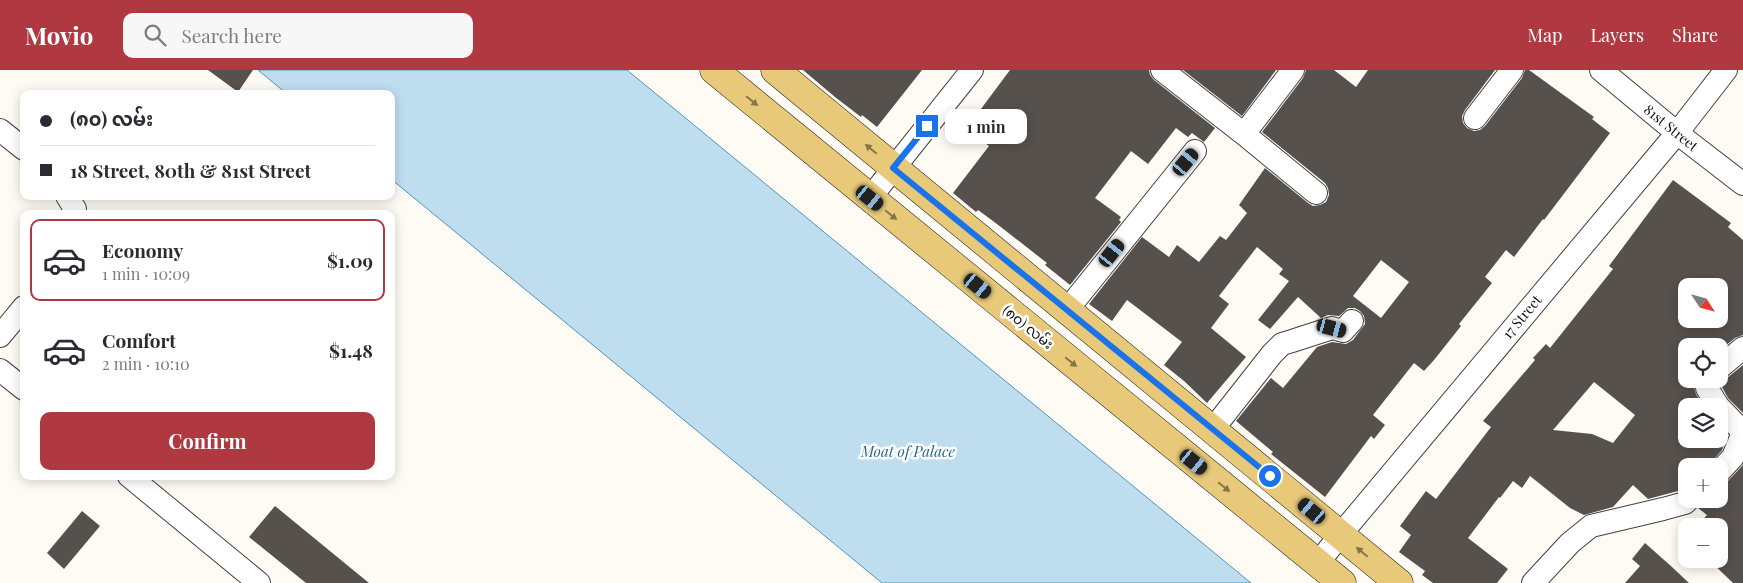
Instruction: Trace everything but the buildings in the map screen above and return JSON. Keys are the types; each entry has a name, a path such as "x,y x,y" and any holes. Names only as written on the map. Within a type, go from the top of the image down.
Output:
{"main road":[{"name":"(၈၀) လမ်း","path":"714,70 1342,583"},
{"path":"775,70 1399,583"}],"street":[{"path":"870,198 972,70"},
{"path":"1162,70 1316,193"},
{"path":"1244,134 1293,70"},
{"path":"1475,118 1512,70"},
{"name":"81st Street","path":"1601,70 1677,133 1743,184"},
{"name":"17 Street","path":"1318,563 1677,133 1726,70"},
{"path":"0,130 20,146"},
{"path":"1067,310 1195,151"},
{"path":"0,336 20,312"},
{"path":"1213,429 1282,344 1332,328 1343,331 1352,321"},
{"path":"1728,360 1743,348"},
{"path":"0,370 20,386"},
{"path":"1728,416 1740,429 1742,435 1733,457 1728,462"},
{"path":"134,480 259,583"},
{"path":"1533,583 1570,543 1590,526 1678,505"}],"water":[{"name":"Moat of Palace","path":"258,70 627,70 1251,583 882,583 395,182 395,90 282,90"}],"route":[{"path":"927,126 893,168 1270,476"}]}
